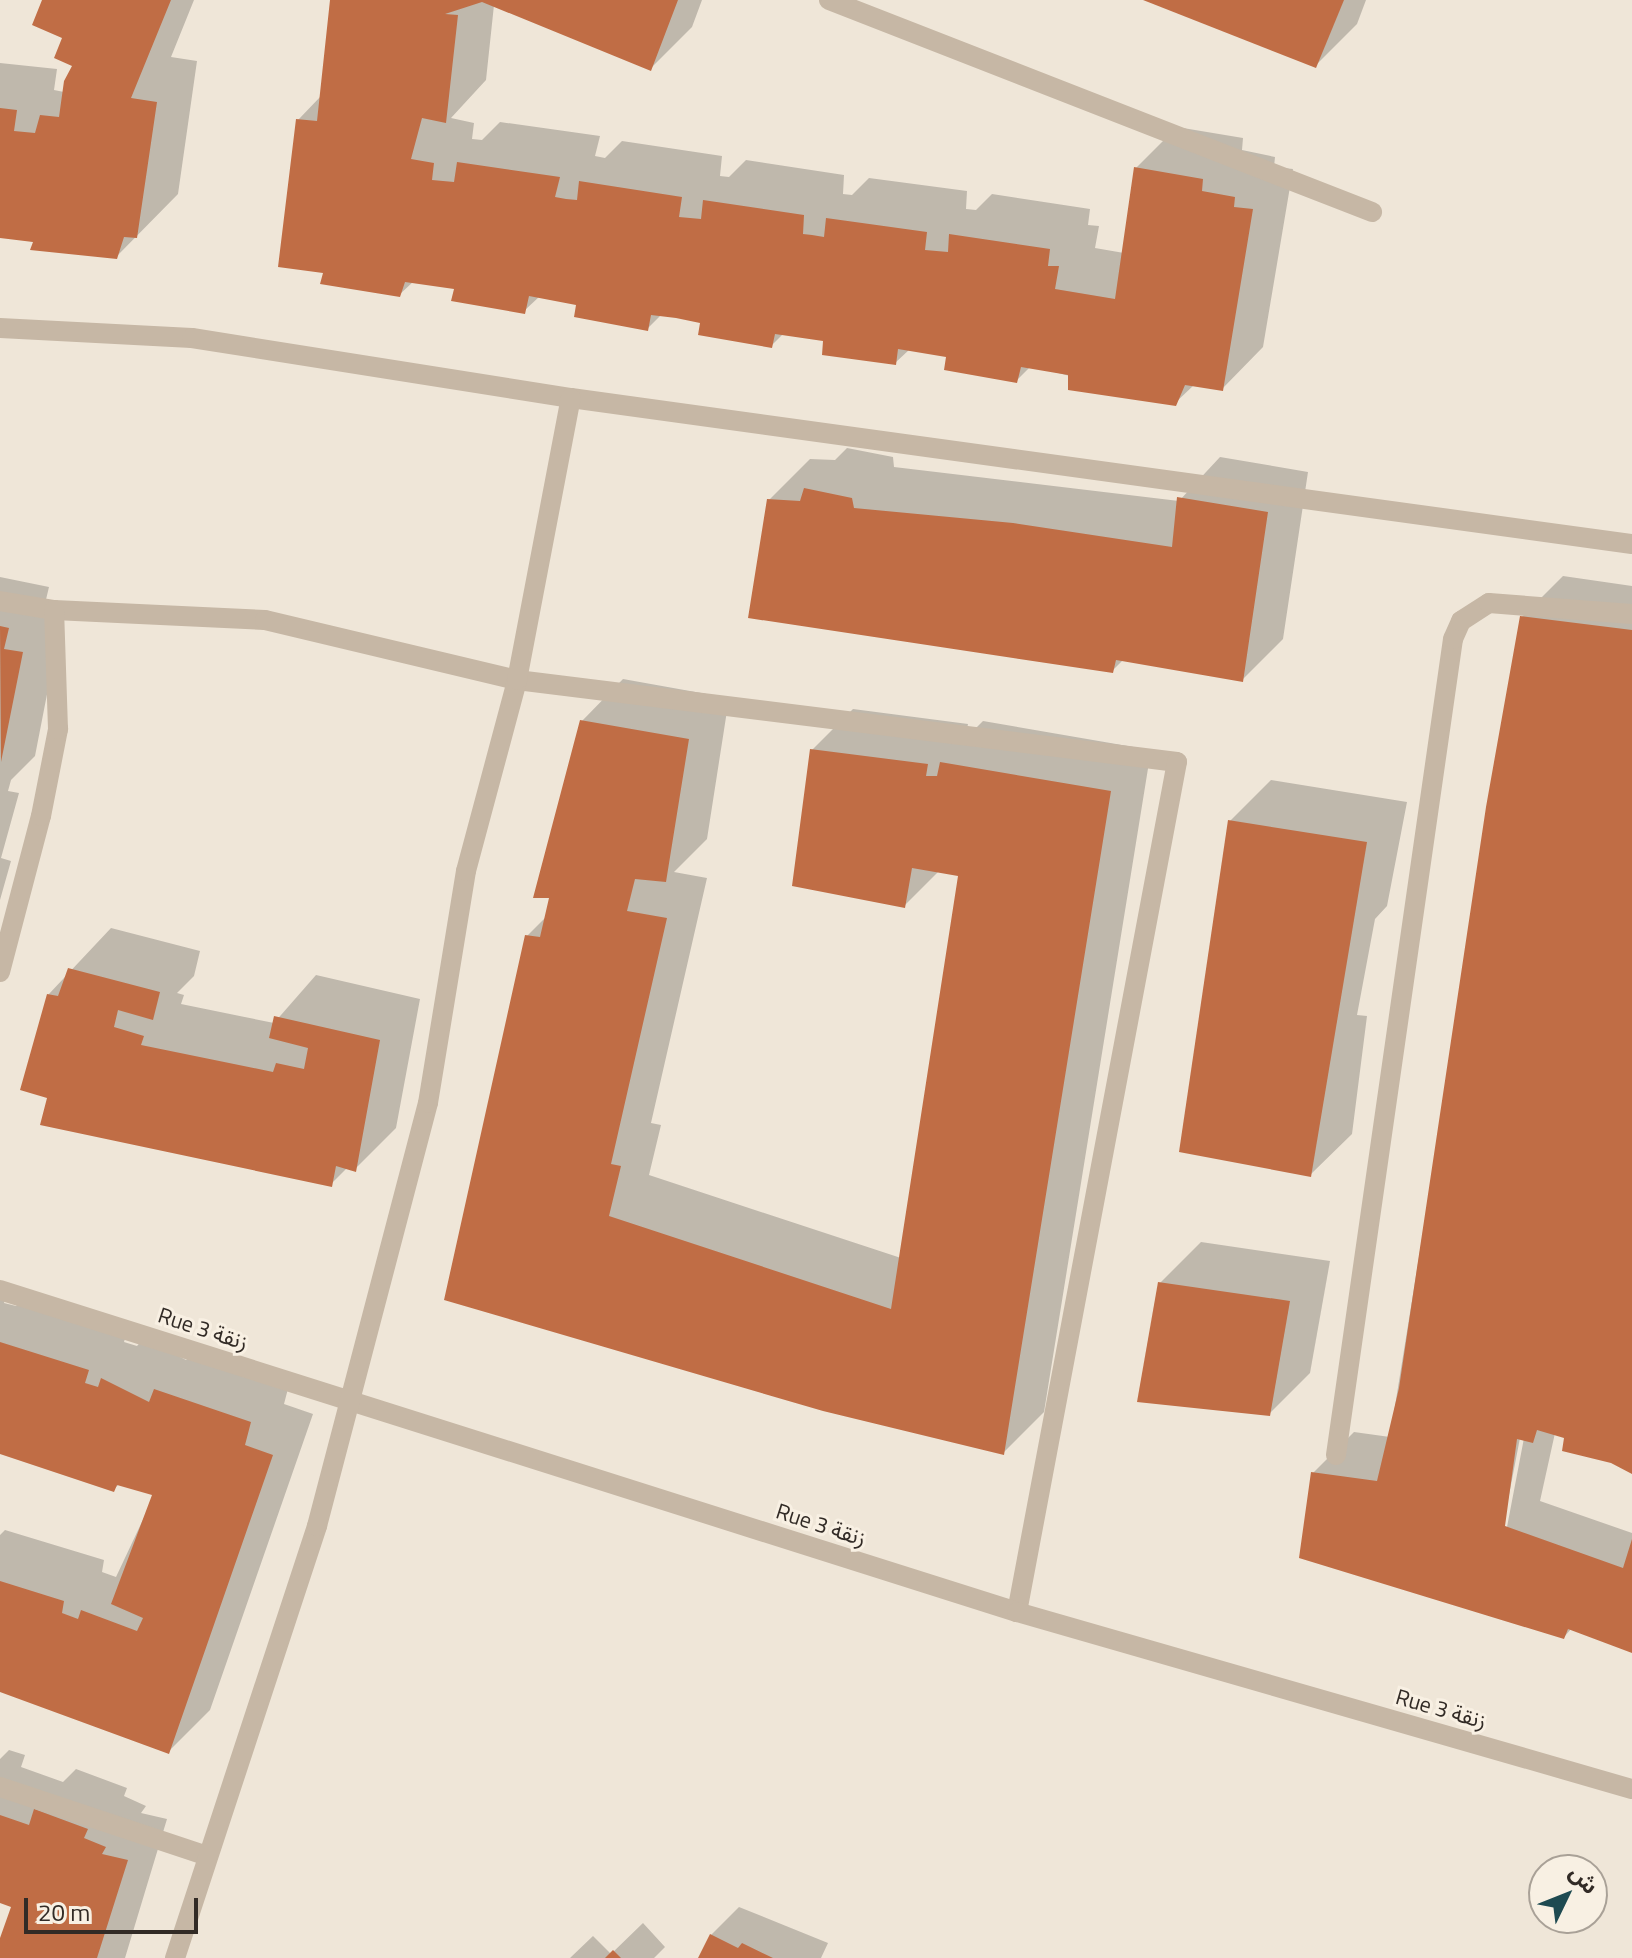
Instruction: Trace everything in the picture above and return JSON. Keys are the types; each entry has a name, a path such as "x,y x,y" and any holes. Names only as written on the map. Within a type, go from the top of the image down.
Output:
{"street":[{"path":"829,0 1372,212"},
{"path":"0,328 192,338 571,398 1632,544"},
{"path":"175,1958 317,1526 428,1103 466,871 517,680 571,398"},
{"path":"0,601 54,610 265,620 517,680 1177,762 1017,1612"},
{"path":"1336,1455 1453,639 1461,621 1489,603 1632,614"},
{"path":"0,972 41,816 58,729 54,610"},
{"name":"Rue 3 زنقة","path":"0,1290 1017,1612 1632,1789"},
{"path":"0,1787 208,1856"}],"building":[{"path":"42,0 171,0 131,98 157,102 137,238 124,237 117,259 30,250 33,242 0,238 0,108 17,110 14,131 35,133 40,115 59,117 64,81 72,66 54,58 62,38 32,25"},
{"path":"330,0 678,0 651,71 482,2 445,14 458,15 446,123 422,118 411,159 434,163 432,180 454,182 457,162 560,177 555,197 566,199 577,200 579,181 682,197 679,217 701,219 703,200 804,215 803,234 824,237 826,218 927,232 925,250 948,252 949,234 1050,249 1048,266 1059,266 1055,289 1115,299 1134,167 1203,179 1202,191 1235,197 1234,207 1253,209 1223,391 1185,385 1176,406 1068,390 1068,375 1021,367 1017,383 944,370 946,357 898,349 896,365 822,355 823,341 775,334 772,348 698,335 700,323 676,318 651,315 648,331 574,317 576,305 529,296 525,314 451,301 454,289 405,282 400,297 320,284 323,273 278,267 296,119 317,121"},
{"path":"1143,0 1344,0 1316,68"},
{"path":"804,488 852,498 854,508 1013,523 1172,547 1177,497 1268,512 1243,682 1116,660 1113,673 748,618 767,499 800,501"},
{"path":"1520,616 1632,630 1632,1474 1611,1463 1562,1451 1564,1438 1537,1430 1533,1443 1517,1439 1505,1526 1623,1568 1632,1539 1632,1653 1568,1629 1564,1639 1299,1558 1311,1472 1377,1481 1399,1388 1486,807"},
{"path":"0,626 9,628 4,649 23,652 1,762"},
{"path":"580,720 689,739 666,882 635,879 627,911 667,918 611,1164 621,1166 609,1216 891,1309 958,876 912,868 905,908 792,886 810,749 928,764 926,776 937,776 940,762 1111,791 1004,1455 823,1411 444,1300 525,935 540,937 549,898 533,898"},
{"path":"1228,820 1367,842 1311,1177 1179,1152"},
{"path":"68,968 160,992 153,1020 118,1010 114,1027 144,1036 141,1045 273,1072 276,1063 304,1069 308,1048 269,1038 274,1016 380,1040 356,1172 336,1166 332,1187 40,1125 47,1098 20,1090 47,994 58,996"},
{"path":"1158,1282 1290,1301 1270,1416 1137,1402"},
{"path":"0,1342 89,1370 85,1383 98,1387 101,1378 149,1402 154,1389 251,1422 245,1445 273,1455 169,1754 0,1692 0,1581 64,1601 62,1613 78,1619 81,1610 137,1631 143,1618 111,1604 152,1495 117,1485 114,1492 0,1454"},
{"path":"34,1809 88,1829 84,1838 106,1847 102,1854 128,1860 97,1958 0,1958 0,1938 11,1907 0,1903 0,1815 29,1825"},
{"path":"710,1934 738,1948 742,1943 773,1958 698,1958"},
{"path":"613,1950 621,1958 605,1958"}]}
